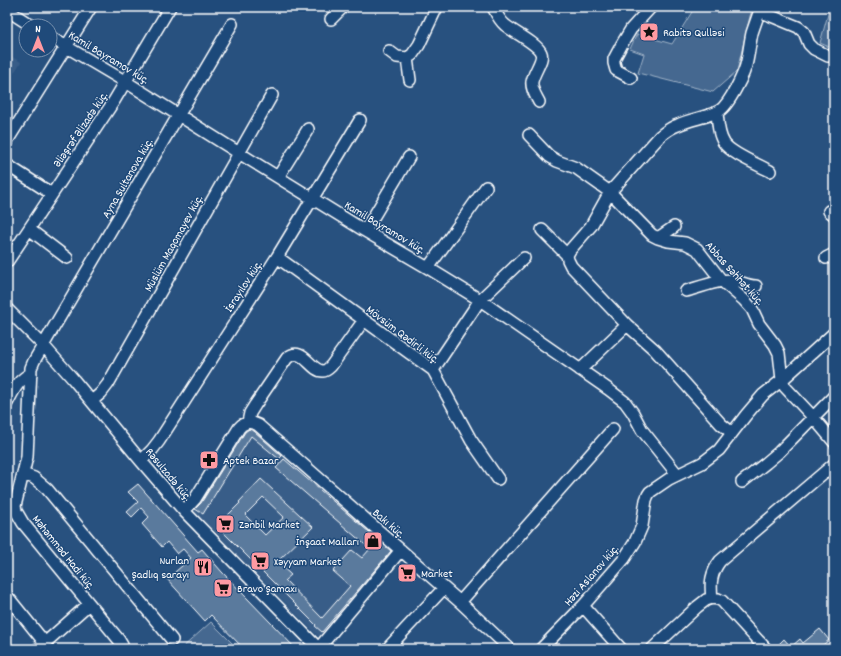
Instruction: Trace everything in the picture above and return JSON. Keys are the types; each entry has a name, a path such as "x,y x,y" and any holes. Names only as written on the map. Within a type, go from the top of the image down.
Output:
{"street":[{"path":"7,142 91,7"},
{"name":"Əliəşrəf Əlizadə küç.","path":"7,262 98,126 170,7"},
{"path":"331,19 343,7"},
{"path":"389,51 397,57 406,58 412,55 419,45 437,7"},
{"path":"493,7 500,20 506,26 537,47 541,53 541,60 535,71 532,82 539,102"},
{"path":"632,78 616,70 614,59 632,29 651,7"},
{"path":"567,255 591,226 610,192 664,132 678,124 717,112 723,108 744,71 752,32 760,9 798,27 804,32 809,44 814,49 828,56"},
{"path":"7,10 20,18"},
{"name":"Ayna Sultanova küç.","path":"44,346 232,24"},
{"name":"Kamil Bayramov küç.","path":"58,42 126,82 365,231 480,300 608,389 625,402 642,430 677,474"},
{"path":"406,58 410,80"},
{"name":"Müslüm Maqomayev küç.","path":"92,401 108,384 272,95"},
{"path":"717,112 720,133 724,143 735,153 770,171"},
{"name":"İsrayılov küç.","path":"140,461 159,441 277,257 360,120"},
{"path":"278,177 308,129"},
{"name":"Abbas Səhhət küç.","path":"529,135 549,156 557,161 576,168 610,192 652,235 668,241 684,243 697,249 722,281 752,309 779,353 782,380 785,387 834,442"},
{"path":"365,231 409,157"},
{"path":"7,165 52,194"},
{"path":"428,268 486,187"},
{"path":"658,238 674,227"},
{"path":"29,229 66,258"},
{"path":"542,230 567,255 571,266 627,325 655,350 721,424 732,433"},
{"name":"Mövsüm Qədirli küç.","path":"277,257 433,370 471,440 498,478"},
{"path":"433,370 480,300 524,258"},
{"path":"686,291 730,280 739,281 750,286 756,286"},
{"name":"Rəsulzadə küç.","path":"7,309 44,346 92,401 140,461 184,511 318,649"},
{"path":"184,511 195,499 238,428 248,422 250,413 287,358 291,355 297,354 322,371 326,370 332,366 364,320"},
{"path":"580,370 627,325"},
{"name":"Həzi Aslanov küç.","path":"541,649 583,606 624,559 635,542 642,526 648,495 650,492 669,478 702,463 719,450 763,395 834,333"},
{"name":"Məhəmməd Hadi küç.","path":"44,346 34,361 31,374 27,457 12,514 23,523 122,645 122,649"},
{"path":"7,403 25,376 31,374"},
{"path":"742,482 779,452 834,396"},
{"name":"Bakı küç.","path":"248,422 258,425 460,602 510,649"},
{"path":"460,602 613,429"},
{"path":"712,598 712,574 713,570 720,561 834,464"},
{"path":"23,474 34,478 47,489 172,640"},
{"path":"318,649 401,550"},
{"path":"387,649 444,588"},
{"path":"7,596 42,646 89,604"},
{"path":"652,649 697,607 706,600 712,598 722,601 766,649"},
{"path":"583,606 621,649"}],"shaded area":[{"path":"695,7 753,7 737,71 713,92 638,73 644,54 630,49 637,34 672,44"},
{"path":"830,7 834,7 834,49 820,43"},
{"path":"7,54 21,62 7,84"},
{"path":"247,426 254,427 395,551 321,639 192,509 242,429"},
{"path":"211,622 238,649 181,649"}],"building":[{"path":"249,429 254,431 282,456 279,459 251,436 203,514 195,509 201,503 245,432"},
{"path":"284,459 391,551 322,632 217,526 261,479 313,527 277,562 291,575 285,580 322,618 350,586 333,571 352,550 362,558 370,549 276,468","holes":["263,497 284,517 265,535 245,515"]},
{"path":"138,484 198,552 202,549 296,649 244,649 211,615 205,621 167,579 191,558 183,549 177,554 167,542 162,547 142,524 149,517 141,508 132,517 127,512 138,502 128,492"},
{"path":"820,629 829,640 818,649 780,649 777,646 784,639 791,647 800,639 803,643"}],"place":[{"name":"Rabitə Qulləsi","path":"649,32"},
{"name":"Aptek Bazar","path":"209,460"},
{"name":"Zənbil Market","path":"225,524"},
{"name":"İnşaat Malları","path":"373,541"},
{"name":"Xəyyam Market","path":"260,561"},
{"name":"Nurlan Şadlıq sarayı","path":"203,567"},
{"name":"Market","path":"407,573"},
{"name":"Bravo Şamaxı","path":"223,588"}]}
